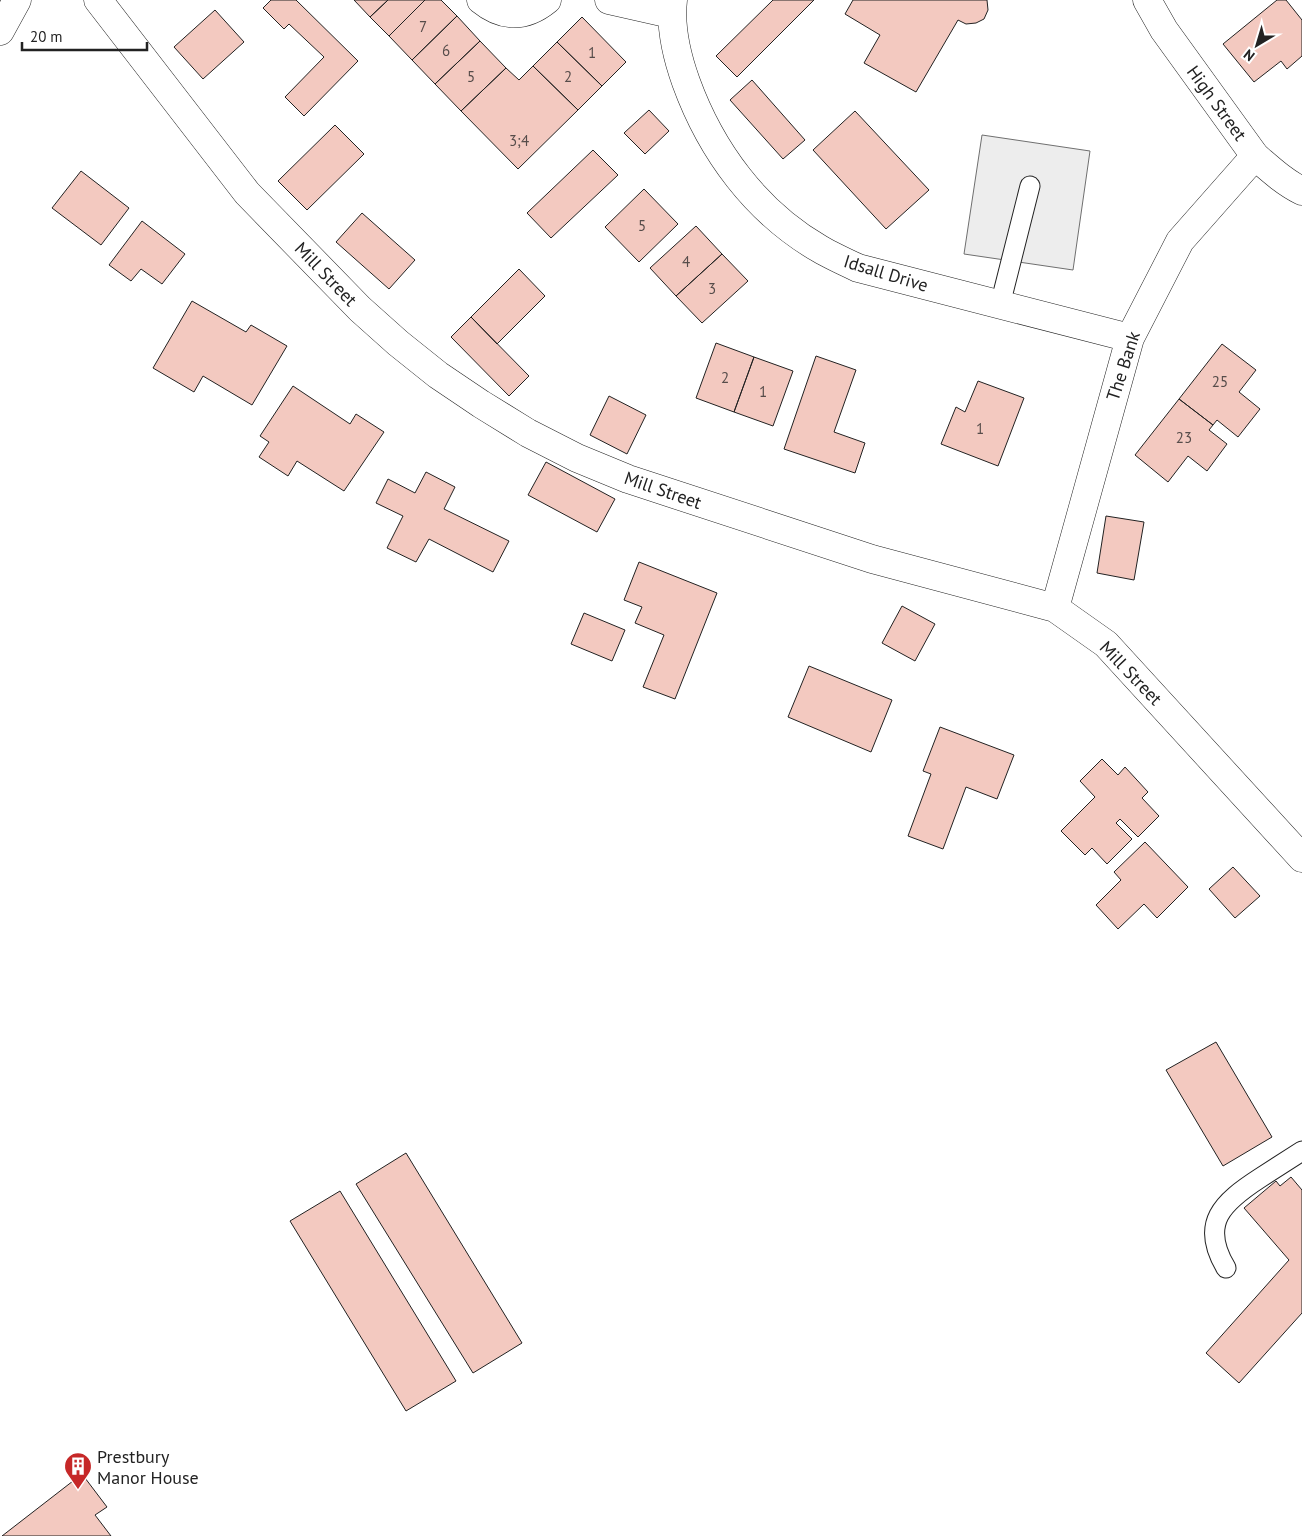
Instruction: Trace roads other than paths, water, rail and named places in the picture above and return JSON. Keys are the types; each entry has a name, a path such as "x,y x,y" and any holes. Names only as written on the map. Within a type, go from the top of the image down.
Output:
{"street":[{"path":"0,31 17,0"},
{"name":"Mill Street","path":"98,0 247,194 360,309 438,375 480,404 528,433 577,458 628,479 872,559 1055,608 1106,644 1302,858"},
{"path":"481,0 491,8 505,13 520,14 535,9 547,0"},
{"path":"609,0 672,7"},
{"name":"High Street","path":"1147,0 1164,30 1255,156 1291,186 1302,191"},
{"name":"Idsall Drive","path":"672,7 675,44 682,72 705,128 727,164 754,196 785,225 820,249 858,268 1130,338"},
{"name":"The Bank","path":"1055,608 1130,338 1180,241 1255,156"}],"lane":[{"path":"1000,305 1030,186"},
{"path":"1226,1268 1219,1256 1215,1242 1215,1228 1219,1214 1227,1202 1238,1193 1302,1151"}],"place":[{"name":"Prestbury Manor House","path":"78,1490"}]}
